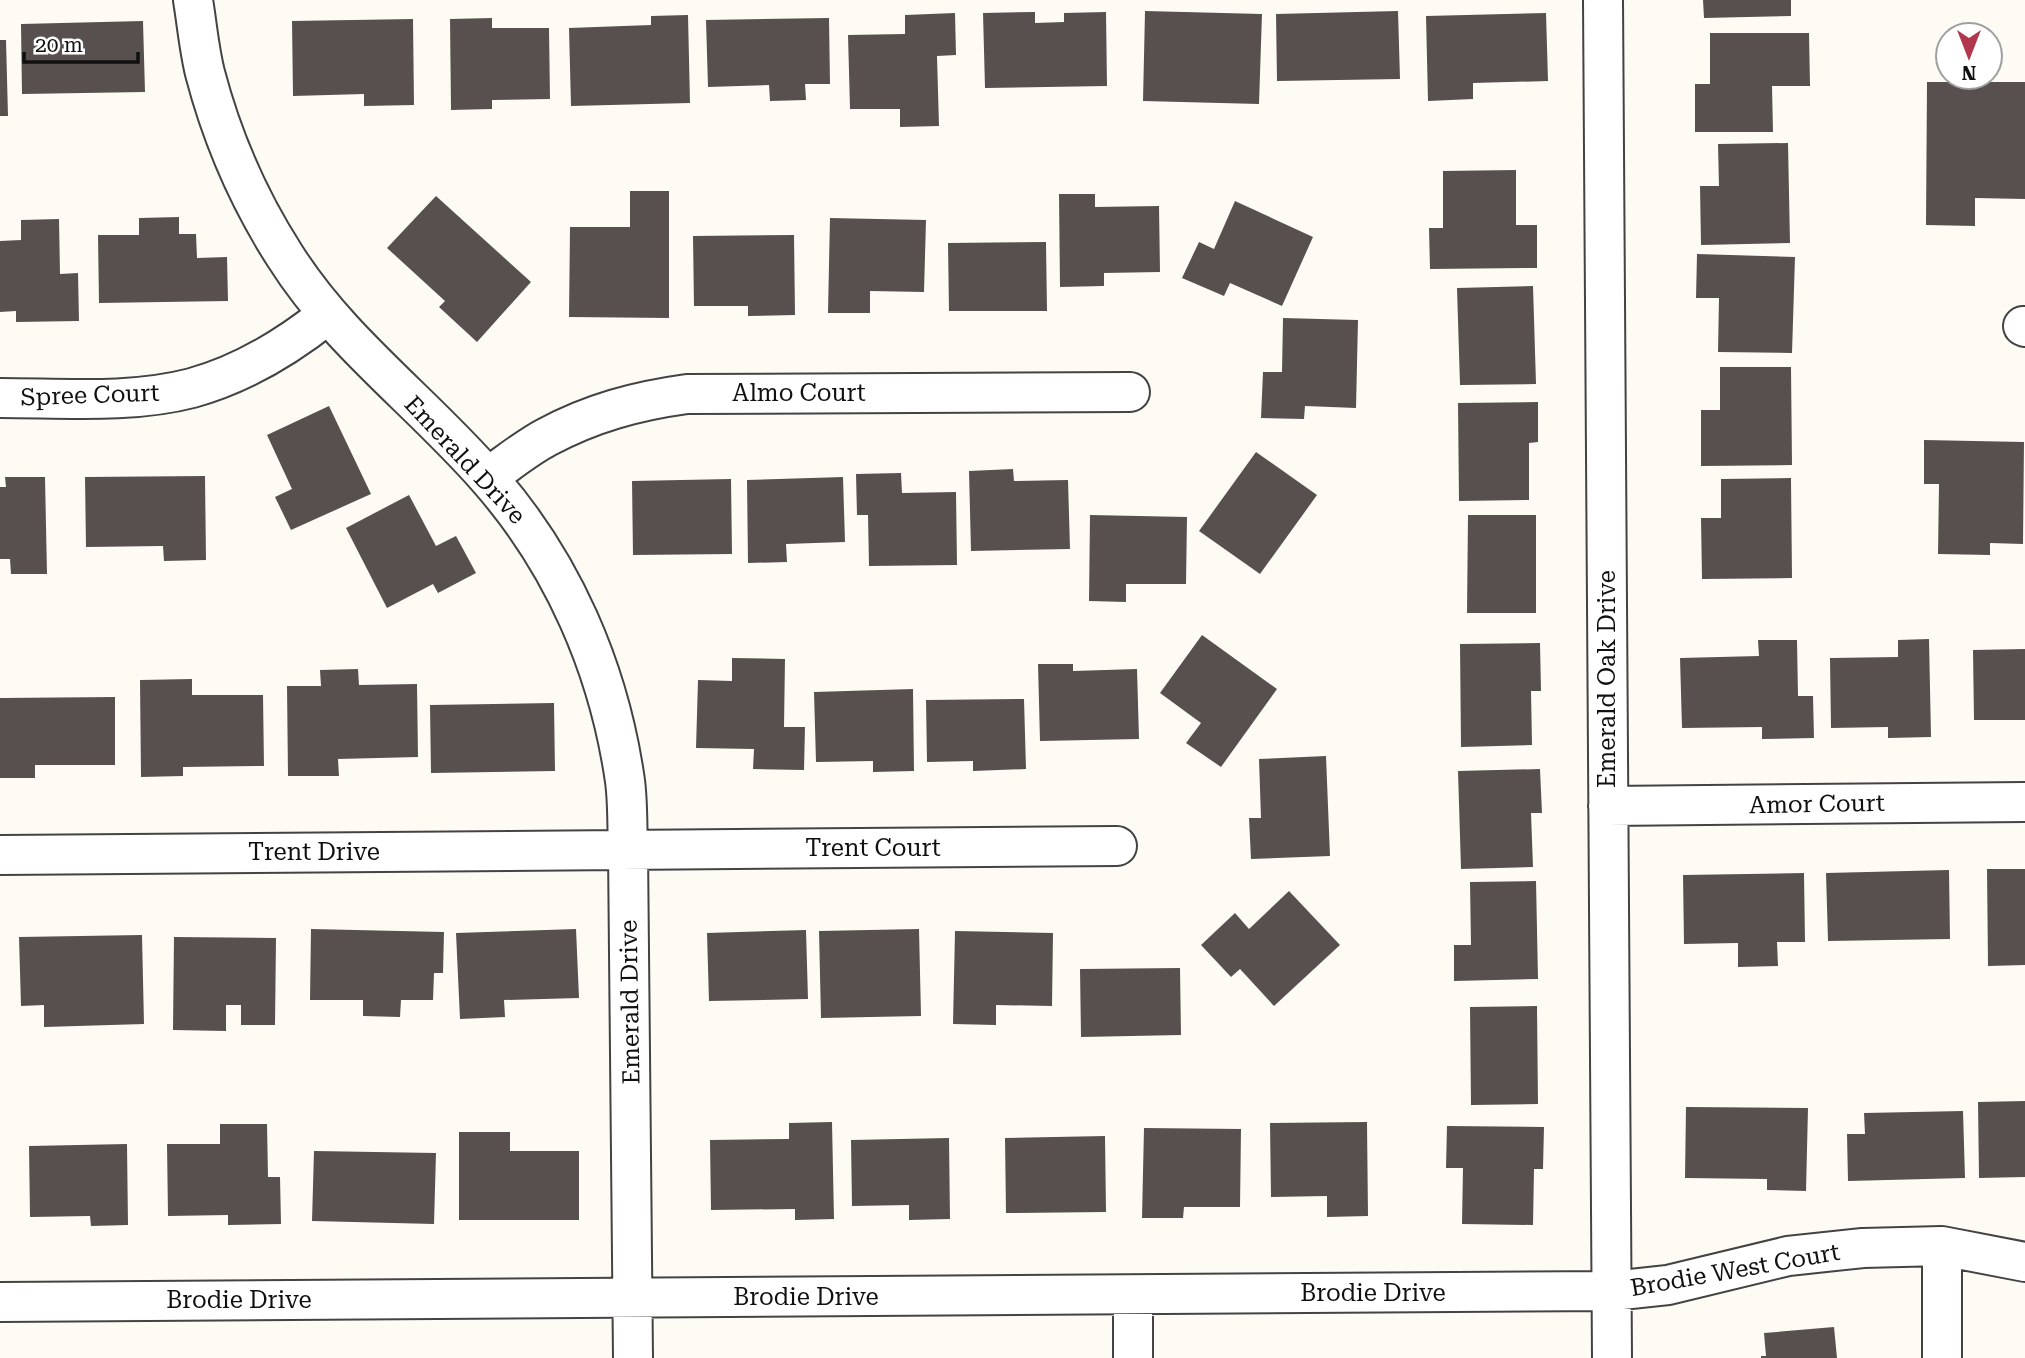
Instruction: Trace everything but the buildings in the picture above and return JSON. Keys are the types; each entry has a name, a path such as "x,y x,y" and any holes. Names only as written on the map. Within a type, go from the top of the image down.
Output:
{"street":[{"name":"Emerald Drive","path":"193,0 205,72 226,140 245,185 286,258 327,315 488,477 531,531 559,578 597,661 616,727 625,785 633,1358"},
{"name":"Emerald Oak Drive","path":"1603,0 1612,1358"},
{"name":"Spree Court","path":"0,398 136,397 191,388 244,369 293,342 327,315"},
{"name":"Almo Court","path":"488,477 544,438 597,413 641,400 687,394 1130,392"},
{"name":"Amor Court","path":"1608,806 2025,802"},
{"name":"Trent Court","path":"628,850 1117,846"},
{"name":"Trent Drive","path":"0,855 628,850"},
{"name":"Brodie West Court","path":"1612,1291 1668,1284 1788,1256 1863,1248 1942,1246 2025,1262"},
{"path":"1942,1246 1942,1358"},
{"name":"Brodie Drive","path":"0,1302 1612,1291"},
{"path":"1133,1295 1133,1358"}]}
